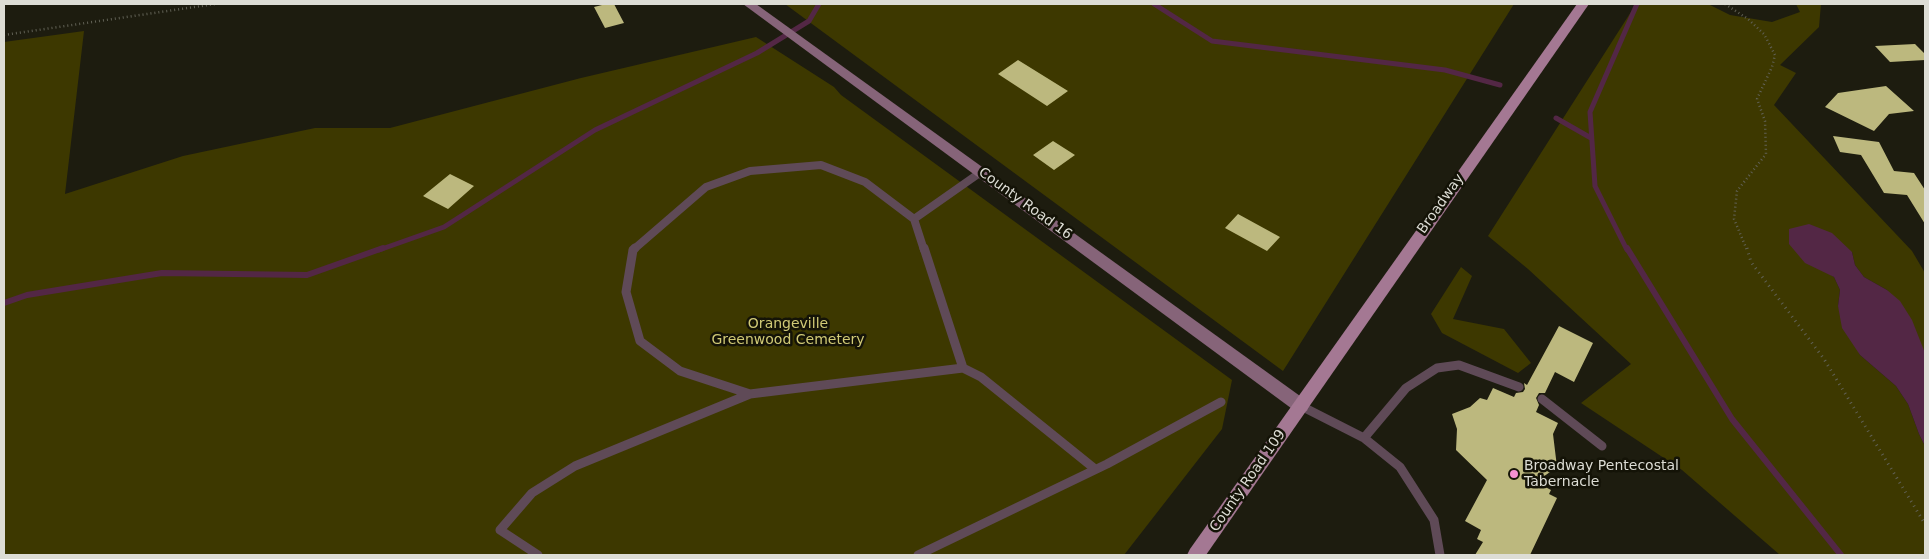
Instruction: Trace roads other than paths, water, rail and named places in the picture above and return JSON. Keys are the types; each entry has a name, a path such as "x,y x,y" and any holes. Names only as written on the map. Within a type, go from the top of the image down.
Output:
{"main road":[{"name":"County Road 16","path":"749,4 1301,406"},
{"name":"Broadway","path":"1301,406 1583,4"},
{"name":"County Road 109","path":"1196,555 1301,406"}],"lane":[{"path":"750,394 680,371 640,341 626,292 633,250 706,187 750,170 821,165 865,182 914,220 963,368"},
{"path":"914,220 982,172"},
{"path":"1364,438 1406,388 1437,368 1459,365 1518,387"},
{"path":"538,555 500,530 532,493 575,466 750,394 963,368 982,377 1095,469"},
{"path":"1542,399 1602,446"},
{"path":"918,555 1095,469 1222,402"},
{"path":"1301,406 1364,438 1400,467 1434,520 1440,555"}],"waterway":[{"path":"379,250 444,227 595,130 757,53 809,21 819,4"},
{"path":"1154,4 1212,41 1445,70 1500,85"},
{"path":"1627,250 1595,186 1590,112 1637,4"},
{"path":"1556,118 1591,138"},
{"path":"4,303 27,295 162,273 307,275 383,248"},
{"path":"1627,248 1732,419 1841,555"}],"place":[{"name":"Broadway Pentecostal Tabernacle","path":"1514,474"}],"park label":[{"name":"Orangeville Greenwood Cemetery","path":"788,332"}]}
